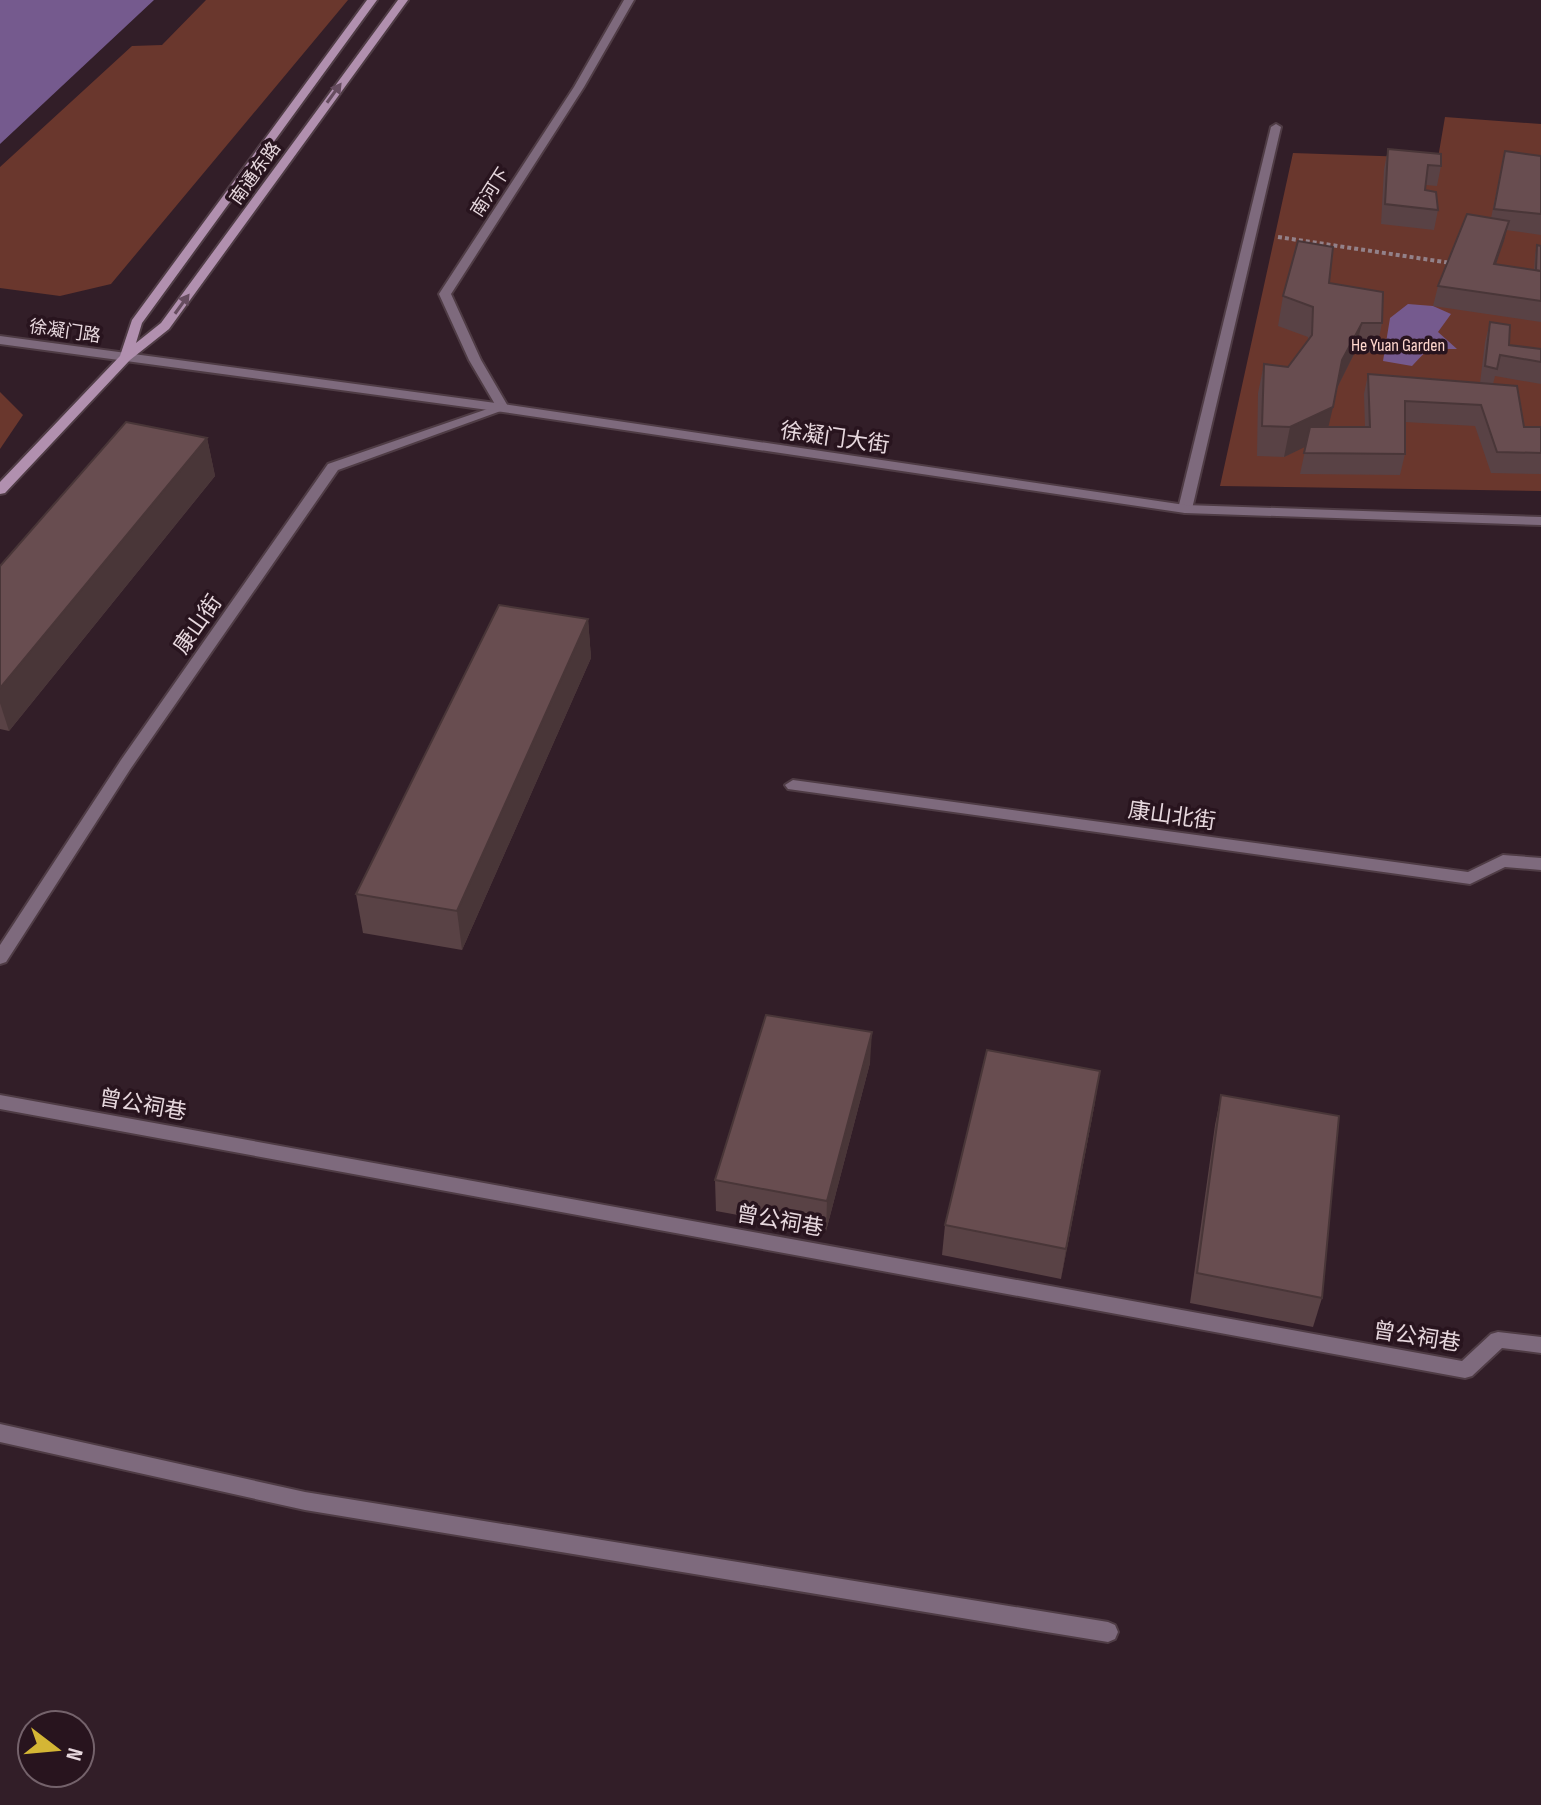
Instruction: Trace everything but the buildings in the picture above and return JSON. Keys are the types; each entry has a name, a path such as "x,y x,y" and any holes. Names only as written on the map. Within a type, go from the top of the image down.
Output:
{"main road":[{"name":"南通东路","path":"126,357 136,323 372,0"},
{"name":"南通东路","path":"0,490 126,357 165,326 403,0"}],"street":[{"name":"南河下","path":"503,408 475,360 445,294 579,87 629,0"},
{"path":"1185,509 1276,127"},
{"name":"徐凝门路","path":"0,340 126,357"},
{"name":"徐凝门大街","path":"126,357 503,408 1185,509 1541,521"},
{"name":"康山街","path":"0,958 126,764 333,467 503,408"},
{"name":"康山北街","path":"793,785 1470,878 1503,861 1541,864"},
{"name":"曾公祠巷","path":"0,1102 1465,1370 1498,1340 1541,1345"},
{"path":"0,1433 305,1501 1108,1632"}],"path":[{"path":"1251,232 1451,263"}],"green space":[{"path":"206,0 348,0 111,284 60,296 0,288 0,167 132,46 162,45"},
{"name":"He Yuan Garden","path":"1445,117 1541,124 1541,491 1220,486 1293,153 1438,158"},
{"path":"0,392 23,415 0,449"}],"shaded area":[{"path":"0,0 154,0 0,144"},
{"path":"1408,304 1433,306 1451,314 1438,332 1457,349 1428,349 1412,366 1383,361 1390,318"}]}
